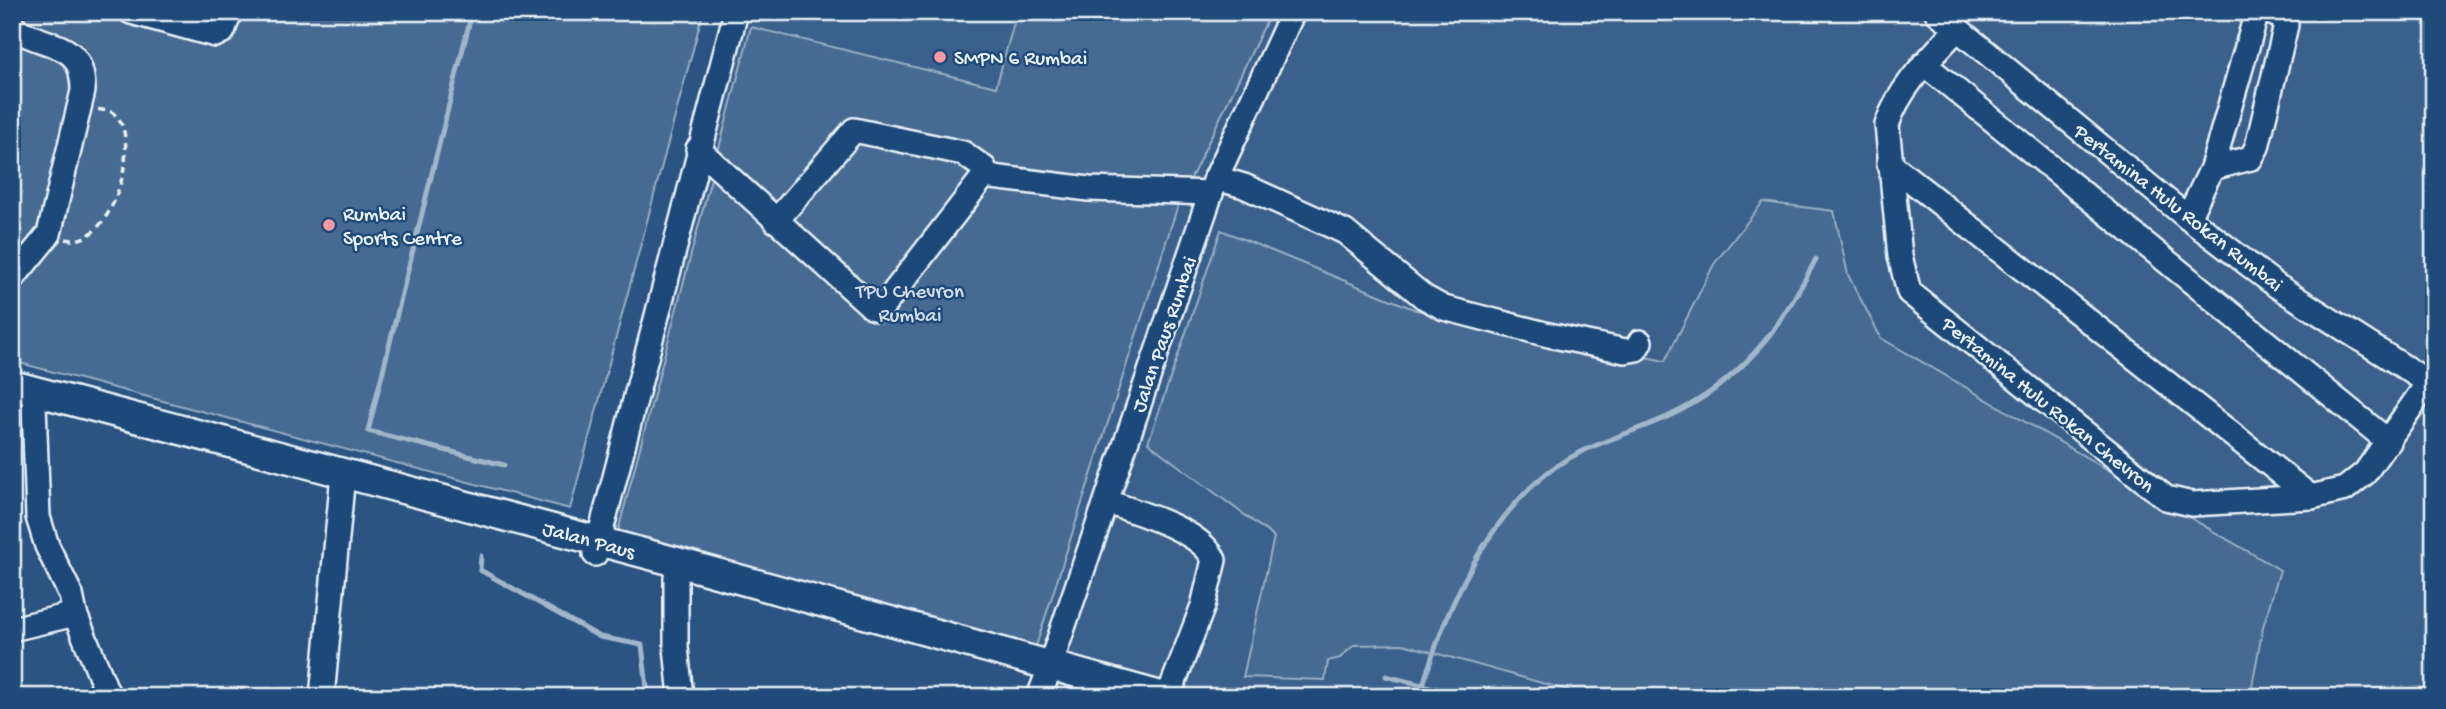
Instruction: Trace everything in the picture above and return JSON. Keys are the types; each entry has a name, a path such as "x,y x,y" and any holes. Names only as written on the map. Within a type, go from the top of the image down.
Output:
{"main road":[{"name":"Jalan Paus","path":"12,385 597,548 1099,697"},
{"name":"Jalan Paus","path":"23,402 597,548 676,577 1045,680 1166,697"}],"street":[{"path":"131,12 215,35 223,31 230,12"},
{"path":"597,548 698,149 736,12"},
{"name":"Jalan Paus Rumbai","path":"1045,680 1214,186 1293,12"},
{"name":"Pertamina Hulu Rokan Rumbai","path":"1937,12 2188,218 2277,286 2431,384"},
{"path":"2188,218 2212,168 2257,12"},
{"path":"2212,168 2251,158 2257,146 2286,25 2284,18 2269,12"},
{"path":"12,27 77,58 83,70 82,105 49,234 12,279"},
{"name":"Pertamina Hulu Rokan Chevron","path":"1957,29 1924,64 1894,106 1887,125 1903,278 1909,292 2166,498 2192,504 2332,495 2354,484 2389,442 2431,384"},
{"path":"1924,64 2389,442"},
{"path":"698,149 776,221 877,309 884,305 984,176 984,168 963,153 854,130 776,221"},
{"path":"1889,163 2311,497"},
{"path":"984,176 1089,189 1244,186 1345,232 1424,297 1444,307 1625,351 1636,349 1640,342"},
{"path":"23,402 38,517 47,546 71,595 75,614 109,697"},
{"path":"322,697 342,485"},
{"path":"1107,502 1156,519 1195,539 1214,560 1203,606 1166,697"},
{"path":"676,577 676,647 681,697"},
{"path":"12,629 75,614"}],"path":[{"path":"49,234 72,240 88,237 102,227 115,200 127,154 122,126 113,113 82,105"}],"shaded area":[{"path":"750,12 2434,12 2434,697 1189,697 613,536"}],"green space":[{"name":"Rumbai Sports Centre","path":"12,12 703,12 570,509 12,361 12,89 20,59 12,56"},
{"name":"TPU Chevron Rumbai","path":"1017,12 1271,12 1178,205 1036,646 618,531 751,27 996,87"},
{"path":"1763,202 1834,211 1848,275 1881,338 2280,570 2263,627 2250,697 1592,697 1403,644 1354,645 1340,658 1328,661 1325,680 1243,677 1274,537 1148,443 1221,230 1416,310 1665,361 1714,264"}],"waterway":[{"path":"472,12 368,431 504,465"},
{"path":"1423,685 1455,598 1486,543 1524,494 1547,473 1574,456 1667,417 1716,388 1737,371 1773,331 1816,259"},
{"path":"481,556 480,570 600,637 642,645 648,697"},
{"path":"1386,676 1469,697"}],"place":[{"name":"SMPN 6 Rumbai","path":"940,57"},
{"name":"Rumbai Sports Centre","path":"329,225"}]}
